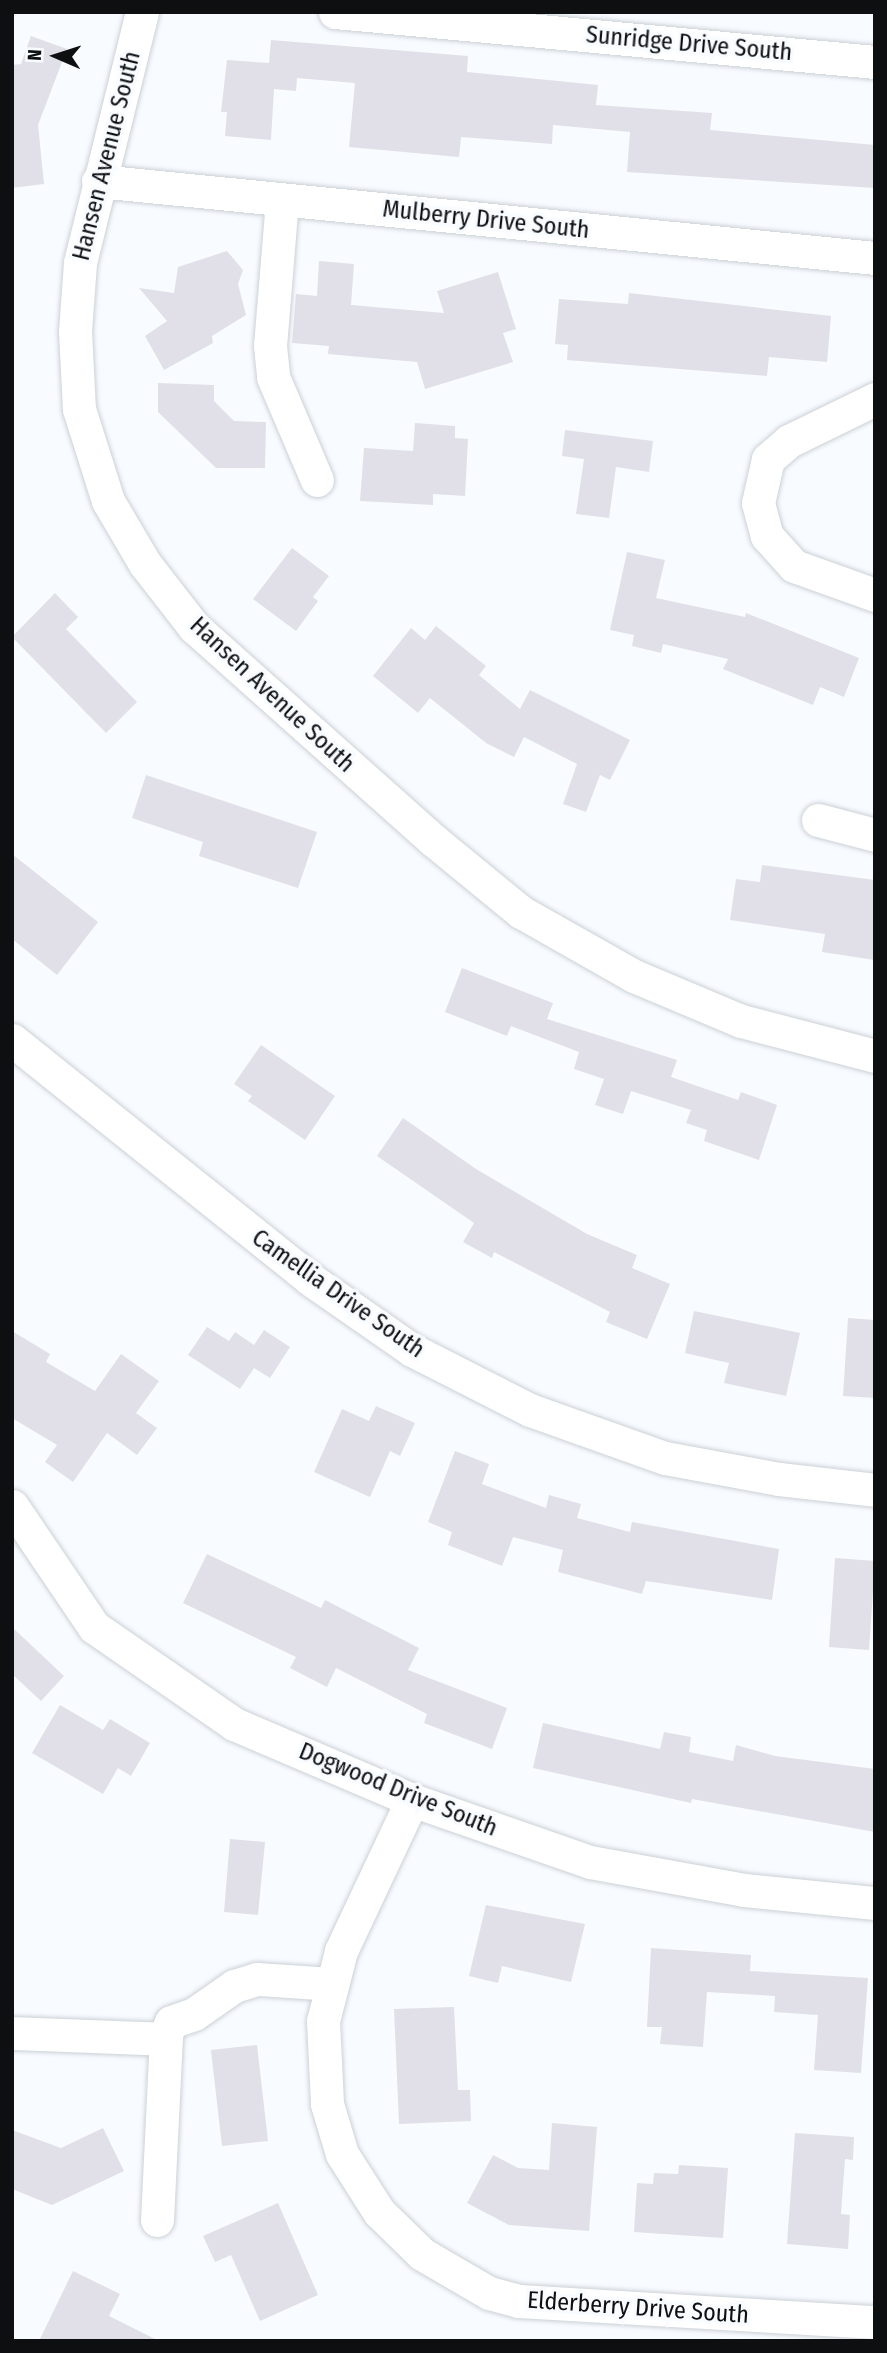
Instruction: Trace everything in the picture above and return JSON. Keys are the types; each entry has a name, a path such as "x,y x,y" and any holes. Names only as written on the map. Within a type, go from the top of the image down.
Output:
{"street":[{"name":"Hansen Avenue South","path":"142,12 98,181 80,263 75,331 79,409 108,500 145,564 194,627 433,841 521,912 634,976 741,1021 875,1056"},
{"name":"Sunridge Drive South","path":"335,12 875,62"},
{"name":"Mulberry Drive South","path":"98,181 875,258"},
{"path":"282,200 270,346 272,377 317,480"},
{"path":"875,399 789,441 768,459 760,480 761,518 777,551 812,575 875,595"},
{"path":"818,820 875,835"},
{"name":"Camellia Drive South","path":"12,1040 310,1279 412,1350 530,1410 665,1458 779,1479 875,1490"},
{"name":"Dogwood Drive South","path":"12,1506 94,1626 127,1652 234,1724 412,1800 590,1862 744,1890 875,1903"},
{"name":"Elderberry Drive South","path":"412,1800 341,1951 323,2021 322,2068 342,2154 379,2213 422,2254 489,2293 549,2306 875,2322"},
{"path":"157,2220 166,2039 171,2022 194,2014 234,1986 257,1979 332,1984"},
{"path":"12,2033 166,2039"}],"building":[{"path":"31,36 67,49 38,125 44,184 12,188 12,65 21,64"},
{"path":"271,40 468,56 467,72 598,85 596,105 712,113 710,130 875,145 875,188 627,172 630,132 553,125 552,144 461,137 459,157 349,147 355,83 297,78 296,91 274,89 271,140 225,136 227,112 221,112 227,60 269,63"},
{"path":"227,251 243,270 238,284 246,315 212,336 213,343 164,370 145,336 167,321 139,288 174,293 178,267"},
{"path":"319,261 354,264 351,305 444,313 437,291 498,272 516,329 503,333 513,362 425,389 417,362 328,354 329,346 292,343 296,294 317,296"},
{"path":"629,293 831,316 827,362 769,357 767,376 567,360 568,345 555,344 559,299 628,304"},
{"path":"158,383 214,385 214,401 234,421 266,422 265,468 216,468 158,412"},
{"path":"415,423 455,426 455,438 468,439 465,496 433,494 433,505 360,501 364,448 413,451"},
{"path":"565,430 653,441 649,472 616,467 609,518 576,514 584,459 562,456"},
{"path":"292,548 329,576 313,597 318,601 296,631 253,599"},
{"path":"627,552 665,560 656,598 745,617 746,613 859,658 844,697 820,687 813,705 723,669 728,659 663,644 661,653 632,646 634,635 610,630"},
{"path":"55,593 78,617 66,629 137,702 106,733 12,637"},
{"path":"436,626 486,666 479,675 520,709 530,690 630,740 610,780 600,775 586,812 563,804 577,764 524,737 514,757 486,743 430,698 418,713 373,676 411,628 425,640"},
{"path":"146,775 317,832 298,888 199,856 203,842 132,818"},
{"path":"12,854 98,922 57,975 12,939"},
{"path":"762,865 875,880 875,960 822,952 825,934 730,920 736,879 760,882"},
{"path":"462,968 553,1003 547,1019 677,1060 671,1077 738,1100 741,1092 777,1105 759,1160 704,1141 707,1130 686,1123 691,1110 631,1091 623,1114 595,1105 604,1079 574,1069 579,1052 511,1026 507,1036 445,1012"},
{"path":"261,1045 335,1096 305,1140 248,1101 252,1096 234,1084"},
{"path":"403,1118 476,1169 587,1234 637,1255 632,1268 670,1284 647,1339 606,1322 610,1312 494,1252 492,1258 463,1242 474,1223 377,1156"},
{"path":"694,1311 800,1333 786,1396 724,1383 729,1363 685,1353"},
{"path":"848,1318 875,1320 875,1398 843,1396"},
{"path":"207,1327 229,1341 235,1332 254,1345 264,1330 290,1347 270,1378 254,1368 240,1389 188,1355"},
{"path":"12,1331 50,1354 46,1362 95,1391 121,1354 159,1381 136,1413 157,1428 137,1455 107,1433 73,1482 45,1462 57,1445 12,1418"},
{"path":"376,1406 415,1423 400,1456 390,1451 370,1497 314,1472 342,1409 369,1421"},
{"path":"455,1451 489,1464 482,1484 546,1508 549,1495 581,1504 577,1518 630,1532 632,1522 779,1549 772,1600 646,1581 642,1594 558,1572 563,1550 513,1537 502,1566 448,1545 452,1532 428,1522"},
{"path":"207,1554 321,1608 325,1600 419,1648 408,1670 507,1708 492,1749 424,1723 427,1714 336,1668 327,1687 290,1668 296,1657 183,1603"},
{"path":"835,1558 875,1561 869,1650 829,1647"},
{"path":"12,1627 64,1676 41,1701 12,1674"},
{"path":"60,1705 103,1730 110,1719 150,1743 131,1776 118,1768 103,1794 32,1753"},
{"path":"543,1723 660,1749 664,1732 691,1737 689,1752 733,1761 736,1745 775,1756 875,1769 875,1832 692,1799 691,1803 533,1768"},
{"path":"230,1839 265,1842 258,1915 224,1912"},
{"path":"486,1905 585,1924 571,1982 502,1966 498,1983 469,1976"},
{"path":"651,1948 751,1955 750,1971 868,1978 861,2073 814,2070 818,2015 774,2012 775,1996 707,1992 703,2047 660,2044 662,2027 647,2027"},
{"path":"454,2007 458,2090 470,2090 471,2121 399,2124 394,2009"},
{"path":"257,2045 268,2141 222,2146 211,2050"},
{"path":"552,2123 597,2127 589,2231 509,2225 467,2203 493,2155 518,2168 549,2170"},
{"path":"103,2128 124,2171 52,2205 12,2189 12,2130 61,2148"},
{"path":"795,2133 854,2137 853,2160 845,2159 841,2214 850,2215 848,2249 787,2244"},
{"path":"679,2165 728,2168 723,2238 634,2232 637,2183 653,2184 654,2173 678,2174"},
{"path":"278,2203 318,2295 260,2321 231,2255 215,2262 203,2236"},
{"path":"73,2271 120,2294 109,2316 159,2341 39,2341"}]}
